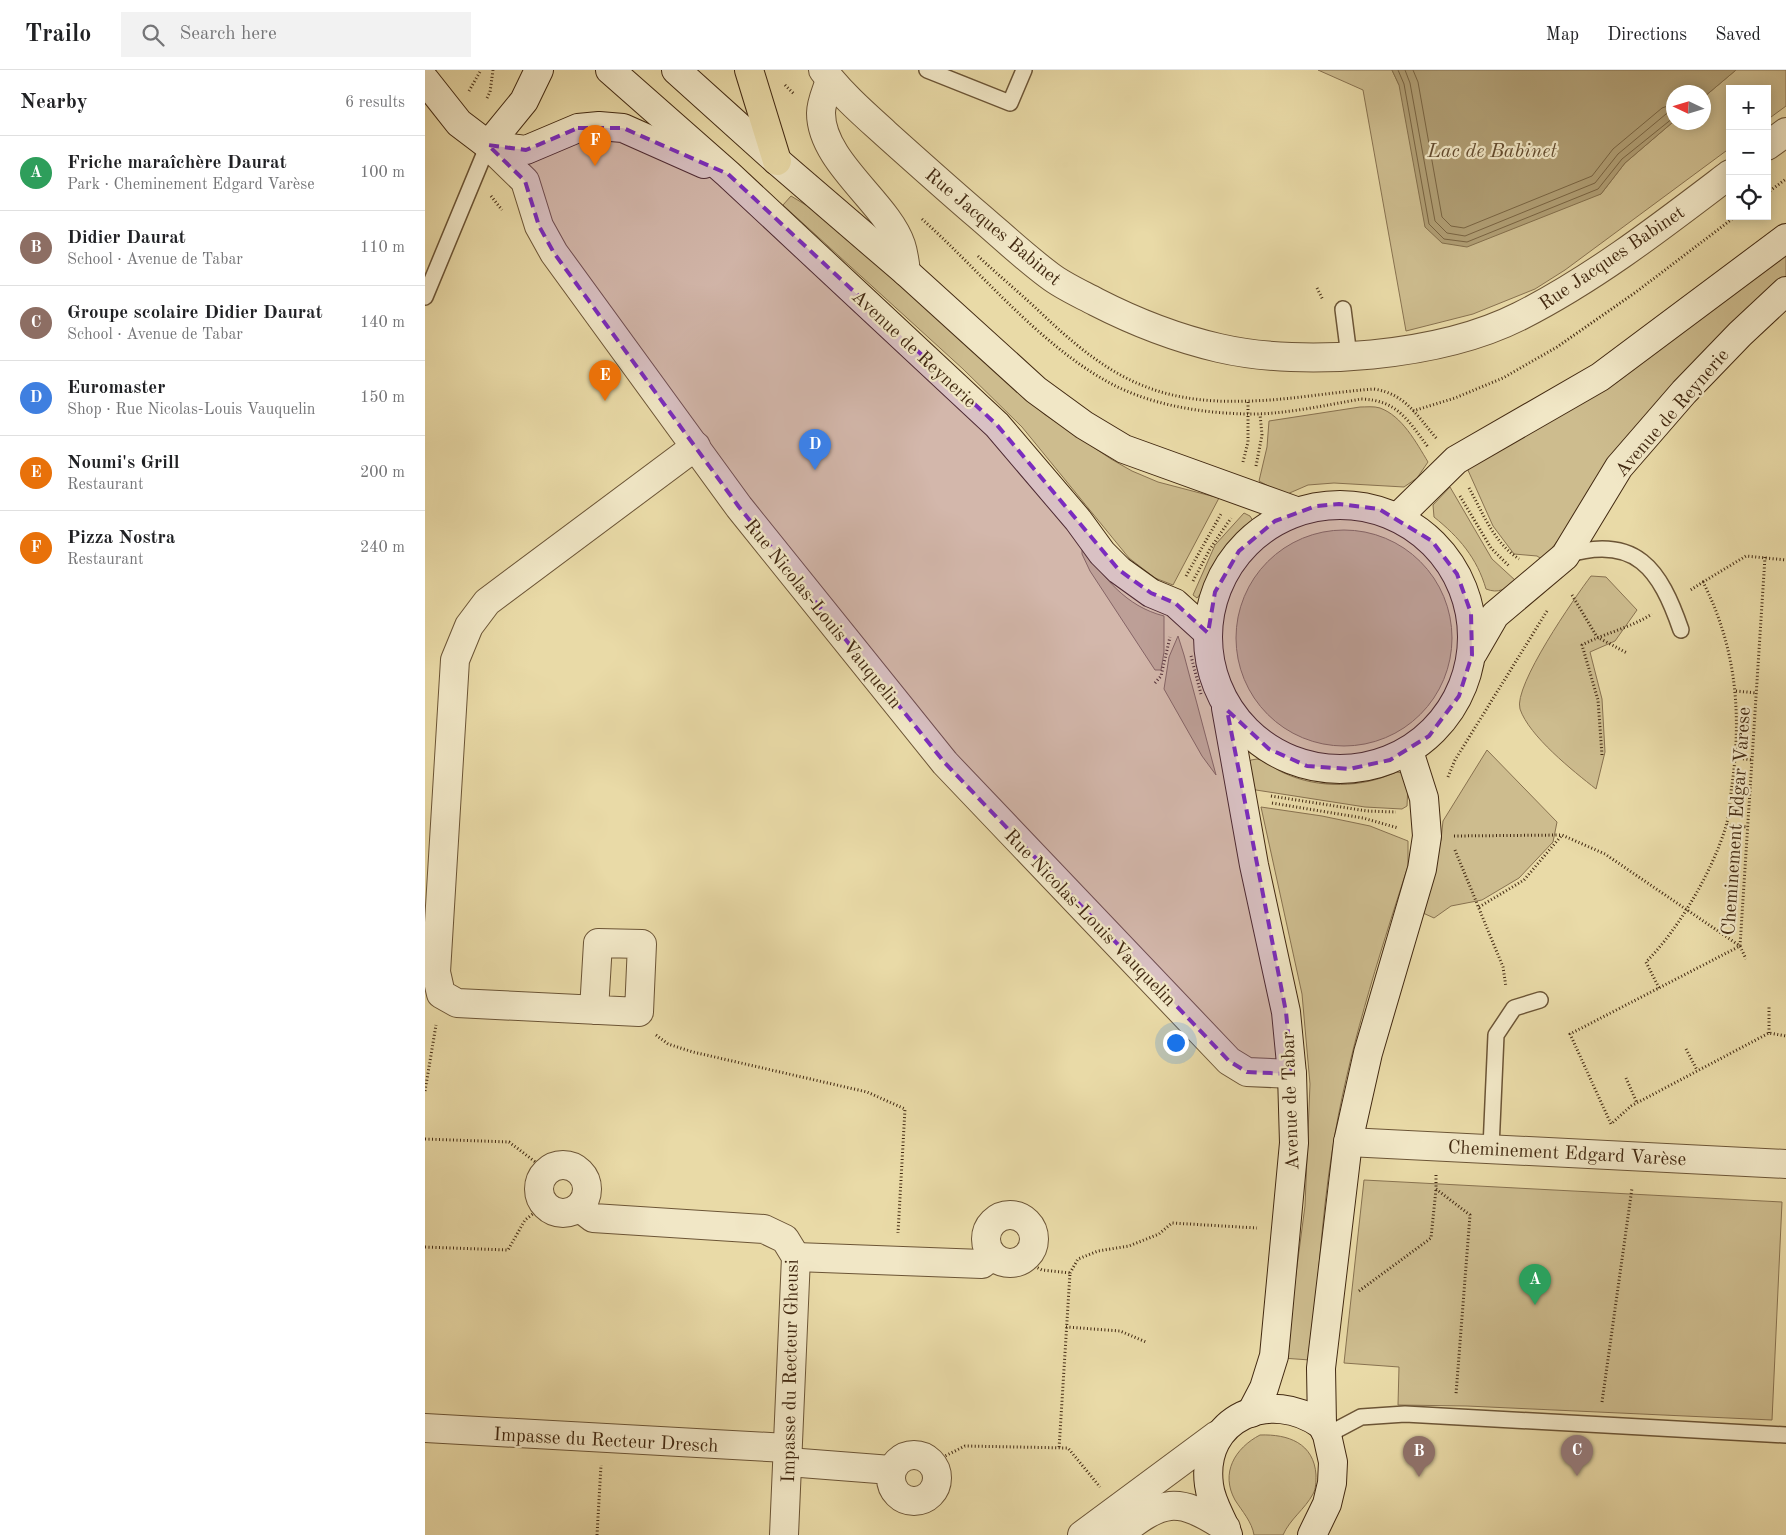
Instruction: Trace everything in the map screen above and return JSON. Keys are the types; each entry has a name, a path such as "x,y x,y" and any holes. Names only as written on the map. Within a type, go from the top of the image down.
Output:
{"highway":[{"path":"749,70 777,161"}],"street":[{"path":"488,146 524,101 539,70"},
{"name":"Avenue de Reynerie","path":"610,70 728,174 997,425 1078,520 1102,553 1119,570 1151,594 1179,607 1208,633"},
{"path":"676,70 777,161 906,272 1036,390 1084,425 1123,449 1296,511"},
{"name":"Rue Jacques Babinet","path":"826,75 821,114 825,133 841,164 887,221 901,245 906,272"},
{"name":"Rue Jacques Babinet","path":"826,75 850,101 945,187 1051,277 1126,317 1156,329 1220,348 1293,357 1393,353 1434,346 1473,335 1518,318 1580,282 1651,234 1729,175"},
{"name":"Rue Nicolas-Louis Vauquelin","path":"425,80 459,123 488,146 525,181 539,226 554,252 739,507 945,763 1229,1061 1247,1072 1292,1074"},
{"path":"488,146 526,150 579,128 599,126 623,128 728,174"},
{"path":"1771,143 1786,132"},
{"path":"1398,517 1456,460 1599,377 1786,238"},
{"name":"Avenue de Reynerie","path":"1472,654 1495,615 1565,556 1619,467 1684,392 1739,334 1786,291"},
{"path":"594,1010 598,942 642,944 639,1012 594,1010 457,1003 441,994 436,972 455,660 469,626 487,602 696,446"},
{"path":"1339,504 1373,508 1398,517 1432,541 1457,574 1471,613 1472,654 1459,696 1445,718 1429,736 1409,751 1370,766 1328,769 1307,766 1269,749 1252,736 1226,704 1212,670 1208,633 1215,592 1225,571 1239,551 1255,535 1275,521 1296,511 1316,506 1339,504"},
{"name":"Avenue de Tabar","path":"1226,704 1242,796 1285,1012 1292,1074 1294,1143 1288,1230 1274,1356 1264,1388 1251,1413"},
{"path":"1312,1535 1327,1504 1332,1483 1333,1462 1324,1430 1321,1368 1348,1142 1368,1054 1422,869 1427,836 1424,798 1409,751"},
{"name":"Cheminement Edgard Varèse","path":"1348,1142 1786,1164"},
{"path":"564,1164 582,1172 589,1190 581,1208 561,1215 543,1206 537,1188 546,1170 564,1164"},
{"name":"Impasse du Recteur Gheusi","path":"581,1208 593,1218 764,1229 785,1239 796,1257 784,1535"},
{"path":"1014,1214 1031,1224 1034,1244 1023,1260 1006,1263 992,1256 986,1237 995,1219 1014,1214"},
{"path":"796,1257 982,1264 992,1256"},
{"path":"1082,1535 1239,1417 1251,1413 1285,1408 1299,1411 1324,1430"},
{"name":"Impasse du Recteur Dresch","path":"425,1428 603,1439 788,1455 891,1470"},
{"path":"1217,1435 1209,1466 1209,1485 1214,1504 1227,1532"},
{"path":"918,1454 933,1462 939,1481 928,1498 909,1502 893,1490 891,1470 901,1457 918,1454"},
{"path":"1118,1535 1144,1515 1157,1508 1168,1506 1188,1507 1203,1513 1227,1532"}],"lane":[{"path":"927,70 1010,103 1024,70"},
{"path":"425,298 488,146"},
{"path":"1343,309 1349,356"},
{"path":"1565,556 1589,548 1612,549 1628,553 1648,566 1672,602 1681,630"},
{"path":"1491,1148 1496,1035 1514,1008 1540,1000"},
{"path":"1324,1430 1361,1417 1405,1414 1786,1434"}],"path":[{"path":"465,95 474,86 481,70"},
{"path":"483,104 490,92 493,70"},
{"path":"1771,190 1786,179"},
{"path":"1413,411 1455,398 1503,378 1557,347 1636,292 1731,220"},
{"path":"1155,683 1161,676 1166,660 1190,567 1239,492 1248,442 1248,401"},
{"path":"1179,607 1259,456 1260,414"},
{"path":"1456,460 1496,538 1507,551 1543,574"},
{"path":"1602,755 1598,700 1582,645 1597,637 1639,622 1746,556 1786,560"},
{"name":"Cheminement Edgar Varese","path":"1637,1103 1611,1124 1570,1034 1740,946 1765,557"},
{"path":"1659,988 1646,962 1687,910 1727,825 1736,758 1736,691 1729,647 1715,606 1703,582"},
{"path":"1572,595 1597,637 1627,653"},
{"path":"1242,796 1367,811 1405,812 1444,785 1455,760 1549,607"},
{"path":"1736,691 1757,693"},
{"path":"1736,758 1753,760"},
{"path":"1242,796 1363,818 1389,824 1403,831"},
{"path":"1727,825 1748,827"},
{"path":"1479,907 1524,880 1562,835"},
{"path":"1506,991 1503,967 1450,836 1562,835 1605,854 1740,946 1746,959"},
{"path":"425,1091 441,994"},
{"path":"1769,1006 1769,1033"},
{"path":"639,1012 649,1029 668,1044 867,1092 905,1109 897,1262"},
{"path":"1626,1078 1637,1103 1769,1033 1786,1035"},
{"path":"1686,1049 1697,1070"},
{"path":"425,1139 509,1142 546,1170"},
{"path":"1326,1315 1431,1238 1437,1189 1436,1172"},
{"path":"1598,1425 1632,1188"},
{"path":"1437,1189 1470,1215 1455,1417"},
{"path":"425,1247 508,1250 525,1220 543,1206"},
{"path":"1059,1449 1070,1273 1078,1259 1098,1251 1129,1246 1159,1234 1172,1223 1288,1230"},
{"path":"1023,1260 1042,1270 1070,1273"},
{"path":"1066,1327 1120,1331 1146,1342"},
{"path":"597,1535 603,1439"},
{"path":"933,1462 965,1446 1068,1448 1104,1492"}],"highlighted area":[{"path":"578,128 623,128 728,174 997,425 1119,570 1151,593 1175,603 1208,633 1215,592 1239,551 1275,521 1316,506 1339,504 1379,509 1432,541 1457,574 1471,613 1472,655 1459,696 1429,736 1390,760 1349,769 1307,766 1269,749 1227,710 1286,1012 1292,1074 1247,1072 1229,1061 945,763 739,507 554,253 539,226 525,181 488,145 526,150"}],"shaded area":[{"path":"1318,70 1392,70 1399,85 1587,197 1601,194 1625,163 1666,128 1666,130 1711,130 1711,91 1736,70 1786,70 1786,106 1771,117 1771,85 1726,85 1726,151 1565,270 1535,289 1473,314 1406,331 1363,90"},
{"path":"791,196 819,213 1044,414 1132,471 1158,482 1219,498 1173,585 1155,578 1129,558 1022,427 963,369 783,205"},
{"path":"1786,250 1786,283 1605,478 1543,560 1537,556 1514,554 1493,526 1467,468"},
{"path":"1360,407 1378,407 1402,423 1428,462 1417,478 1404,487 1334,483 1308,485 1285,495 1259,481 1267,447 1269,421"},
{"path":"1450,487 1492,559 1516,581 1505,588 1498,591 1486,589 1478,567 1466,549 1434,517 1433,505"},
{"path":"1244,513 1250,516 1253,521 1222,552 1203,591 1197,598 1193,595 1215,545"},
{"path":"1344,530 1365,532 1385,538 1404,548 1420,562 1434,578 1444,597 1450,617 1452,638 1450,659 1444,679 1434,698 1420,714 1404,728 1385,738 1365,744 1344,746 1323,744 1303,738 1284,728 1268,714 1254,698 1244,679 1238,659 1236,638 1238,617 1244,597 1254,578 1268,562 1284,548 1303,538 1323,532"},
{"path":"1082,547 1108,580 1127,598 1150,611 1164,616 1164,652 1161,670 1155,670 1090,571 1082,554"},
{"path":"1591,576 1606,577 1637,610 1615,641 1590,652 1602,699 1605,752 1596,789 1564,763 1542,741 1532,730 1520,709 1520,698 1535,662 1572,602"},
{"path":"1178,636 1216,775 1202,756 1164,689 1169,657"},
{"path":"1487,750 1557,822 1553,842 1519,878 1482,900 1451,906 1434,918 1423,913 1433,861 1441,840 1443,821"},
{"path":"1257,759 1297,778 1326,784 1355,784 1396,772 1403,773 1408,784 1407,806 1402,809 1365,807 1256,790 1250,785 1247,765 1251,760"},
{"path":"1261,807 1322,816 1370,826 1408,841 1408,866 1364,1008 1338,1116 1325,1204 1310,1360 1282,1358 1292,1304 1305,1206 1310,1084 1302,994"},
{"path":"1364,1180 1782,1202 1772,1420 1467,1406 1398,1405 1399,1367 1344,1363"},
{"path":"1260,1435 1280,1436 1298,1443 1305,1448 1314,1464 1316,1485 1314,1492 1283,1535 1254,1535 1249,1521 1235,1500 1231,1490 1230,1471 1237,1454 1251,1440"}],"water":[{"name":"Lac de Babinet","path":"1392,70 1736,70 1711,91 1711,85 1666,85 1666,128 1625,163 1601,194 1467,247 1442,243 1425,227 1399,85"}],"place":[{"name":"Pizza Nostra","path":"595,166"},
{"name":"Noumi's Grill","path":"605,401"},
{"name":"Euromaster","path":"815,470"},
{"name":"Friche maraîchère Daurat","path":"1535,1305"},
{"name":"Groupe scolaire Didier Daurat","path":"1577,1476"},
{"name":"Didier Daurat","path":"1419,1477"}]}
